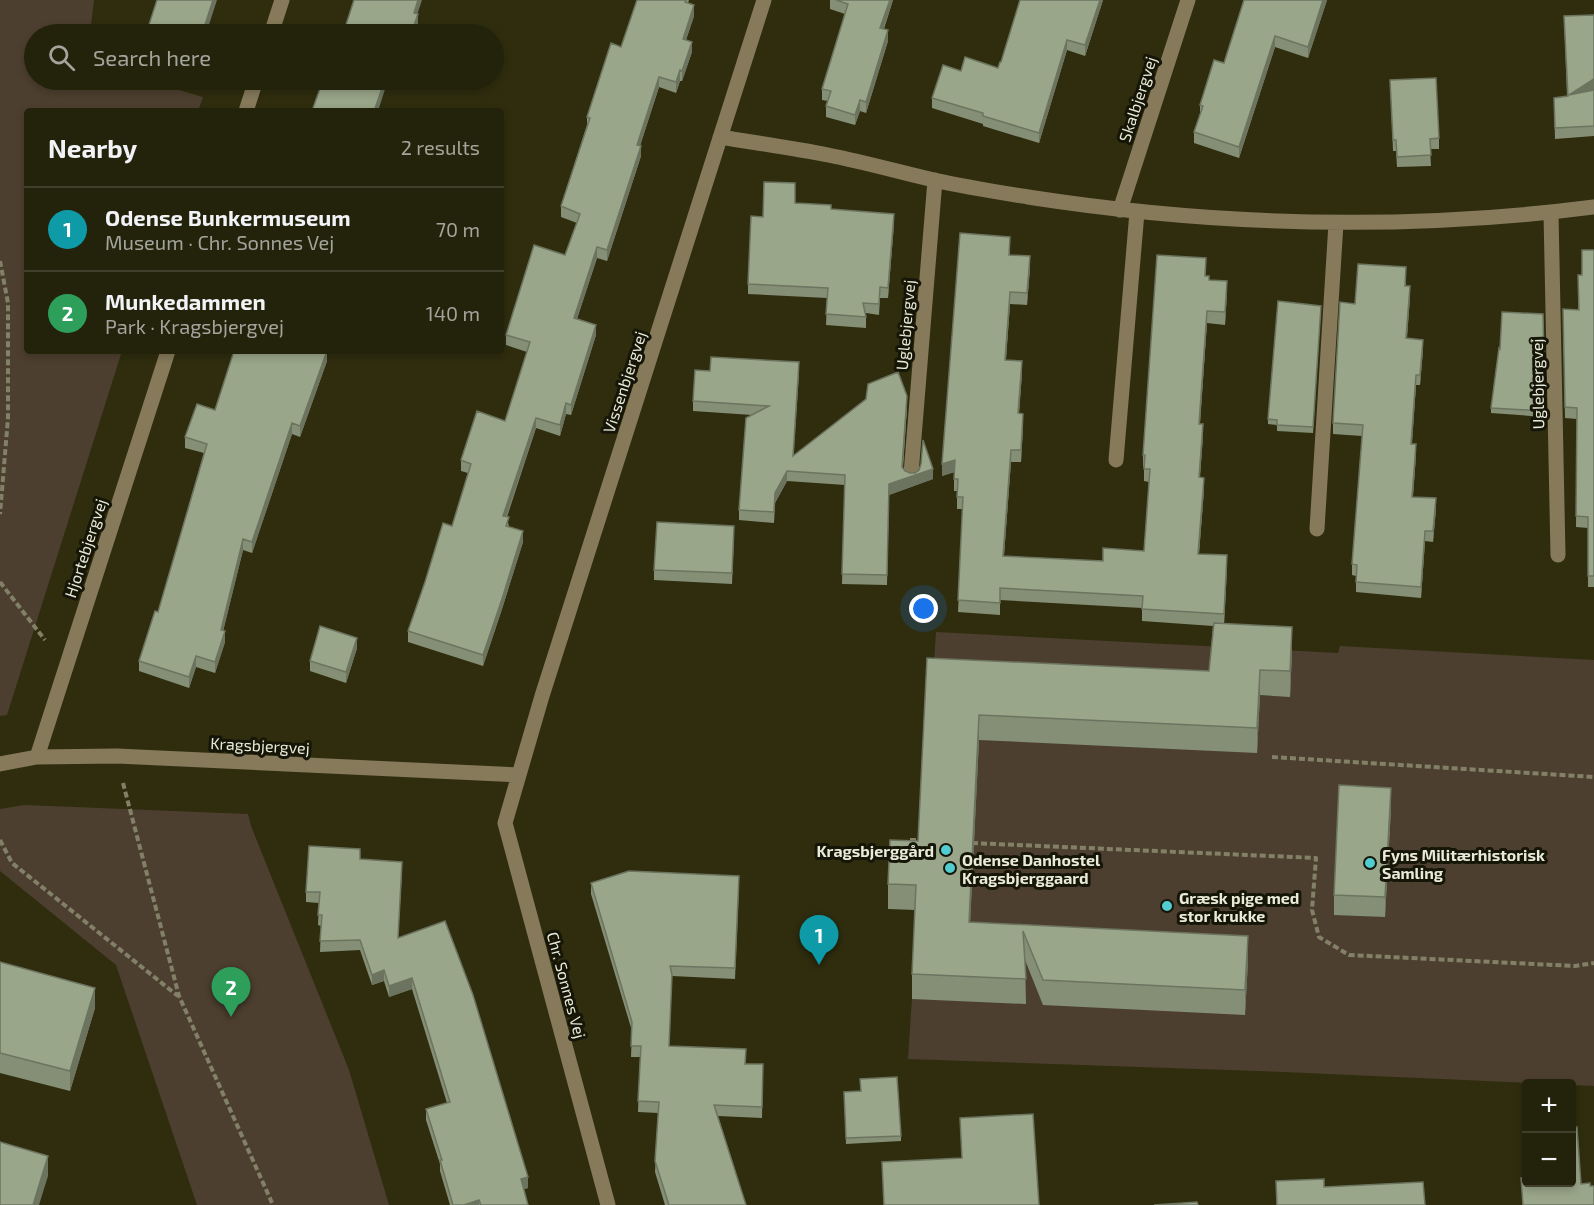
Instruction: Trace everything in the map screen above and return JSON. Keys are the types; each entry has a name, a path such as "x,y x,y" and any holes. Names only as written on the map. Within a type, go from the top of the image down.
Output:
{"street":[{"path":"274,24 282,0"},
{"name":"Vissenbjergvej","path":"519,775 542,696 764,0"},
{"name":"Skalbjergvej","path":"1120,210 1188,0"},
{"path":"247,108 253,90"},
{"path":"720,137 828,155 935,180 1027,197 1137,212 1236,220 1336,223 1444,221 1551,213 1594,207"},
{"name":"Uglebjergvej","path":"911,474 935,180"},
{"path":"1116,460 1137,212"},
{"name":"Uglebjergvej","path":"1551,213 1558,555"},
{"path":"1317,529 1336,223"},
{"name":"Hjortebjergvej","path":"37,757 167,354"},
{"name":"Kragsbjergvej","path":"0,764 37,757 117,756 519,775"},
{"name":"Chr. Sonnes Vej","path":"519,775 505,823 608,1205"}],"path":[{"path":"0,261 8,303 8,418 0,513"},
{"path":"0,582 66,667"},
{"path":"117,756 178,996 273,1205"},
{"path":"1272,757 1594,777"},
{"path":"0,840 12,863 178,996"},
{"path":"909,840 933,841"},
{"path":"969,843 1316,858 1312,910 1319,937 1349,955 1575,966 1594,963"}],"shaded area":[{"path":"0,0 94,0 91,24 24,24 24,90 179,90 203,97 199,108 24,108 24,354 121,354 7,715 0,716"},
{"path":"936,632 1338,653 1340,646 1594,660 1594,1086 1576,1085 1576,1079 1522,1079 1522,1083 908,1059"},
{"path":"24,805 248,814 349,1070 389,1205 197,1205 116,965 0,871 0,809"}],"building":[{"path":"157,0 213,0 205,24 149,24"},
{"path":"354,0 418,0 414,13 418,14 414,24 346,24"},
{"path":"637,0 686,0 685,2 694,5 683,39 692,42 676,82 659,77 637,145 641,146 607,250 597,247 574,318 596,325 571,405 566,403 560,425 536,418 503,516 509,517 506,526 523,531 483,655 408,631 443,523 452,526 471,464 461,460 477,411 505,421 530,342 506,335 534,245 565,255 580,214 561,206 590,118 587,117 611,43 621,47"},
{"path":"836,0 890,0 880,28 888,30 866,102 860,100 855,115 826,106 831,91 822,89 848,4"},
{"path":"1020,0 1100,0 1085,45 1067,40 1039,133 932,98 943,65 961,71 965,57 998,68"},
{"path":"1244,0 1323,0 1308,47 1275,36 1239,147 1194,132 1214,60 1224,63"},
{"path":"1594,15 1594,79 1569,95 1594,90 1594,126 1555,128 1554,98 1568,96 1564,16"},
{"path":"1436,78 1439,138 1430,139 1431,155 1397,157 1396,140 1393,140 1390,80"},
{"path":"319,90 381,90 375,108 313,108"},
{"path":"764,182 795,183 795,203 831,205 831,209 894,214 888,288 880,287 879,304 863,303 866,317 826,314 828,288 748,284 751,216 763,217"},
{"path":"960,233 1010,237 1009,255 1030,256 1027,293 1010,292 1005,360 1022,361 1018,413 1023,414 1021,450 1011,450 1003,556 1103,561 1103,548 1144,551 1150,469 1144,469 1145,455 1143,455 1157,255 1206,258 1205,276 1209,276 1209,280 1227,281 1225,312 1207,311 1199,424 1203,424 1199,477 1204,478 1198,554 1227,555 1224,614 1142,609 1143,596 1000,588 1000,603 958,600 963,497 957,497 958,479 954,479 955,460 942,464"},
{"path":"1582,250 1594,250 1594,576 1588,576 1588,517 1576,516 1577,408 1565,407 1563,309 1579,310 1578,275 1582,275"},
{"path":"1358,264 1406,267 1405,286 1410,286 1406,338 1423,340 1420,375 1416,375 1411,444 1416,444 1412,497 1436,498 1433,531 1425,531 1421,587 1356,582 1357,565 1352,564 1363,425 1333,423 1340,302 1355,304"},
{"path":"1278,301 1321,306 1313,427 1277,425 1277,420 1268,419"},
{"path":"1502,312 1543,314 1545,411 1491,408 1500,349"},
{"path":"233,354 326,354 300,426 292,423 252,542 243,539 221,630 225,631 215,662 196,656 189,677 139,661 155,611 158,612 207,444 185,437 197,404 215,410"},
{"path":"711,357 799,362 793,456 866,399 868,384 898,372 907,396 902,467 910,473 919,470 923,440 933,469 889,484 887,575 842,574 845,475 787,471 775,493 774,512 739,510 746,418 769,406 693,401 695,370 710,371"},
{"path":"657,522 734,526 732,573 654,570"},
{"name":"Kragsbjerggård","path":"1214,623 1292,627 1290,671 1260,670 1257,728 979,715 969,922 1248,936 1245,990 1043,980 1023,931 1026,979 912,974 916,885 888,884 890,840 918,841 927,658 1209,671"},
{"path":"320,626 357,638 346,672 310,661"},
{"path":"1339,785 1391,788 1385,897 1334,895"},
{"path":"309,846 360,849 360,859 402,862 398,938 445,921 473,995 528,1177 521,1179 528,1205 481,1205 479,1200 464,1205 453,1205 426,1109 450,1102 412,978 389,986 384,970 372,975 360,940 320,941 322,915 318,915 320,892 306,892"},
{"path":"629,871 739,876 735,968 670,966 672,975 669,1046 746,1049 745,1064 763,1064 762,1107 714,1105 746,1205 669,1205 655,1161 659,1102 638,1101 641,1046 631,1046 632,1022 591,883"},
{"path":"0,962 95,988 70,1071 0,1053"},
{"path":"897,1077 901,1136 846,1138 844,1092 861,1091 860,1079"},
{"path":"1033,1114 1039,1205 884,1205 882,1162 962,1158 960,1118"},
{"path":"1576,1127 1581,1184 1590,1183 1590,1186 1594,1186 1594,1205 1523,1205 1521,1178 1522,1187 1576,1187"},
{"path":"0,1142 48,1156 33,1205 0,1205"},
{"path":"1324,1179 1324,1187 1423,1182 1425,1205 1277,1205 1276,1181"},
{"path":"1197,1202 1198,1205 1154,1205"}],"place":[{"name":"Kragsbjerggård","path":"946,850"},
{"name":"Fyns Militærhistorisk Samling","path":"1370,863"},
{"name":"Odense Danhostel Kragsbjerggaard","path":"950,868"},
{"name":"Græsk pige med stor krukke","path":"1167,906"},
{"name":"Odense Bunkermuseum","path":"819,965"},
{"name":"Munkedammen","path":"231,1017"}]}
